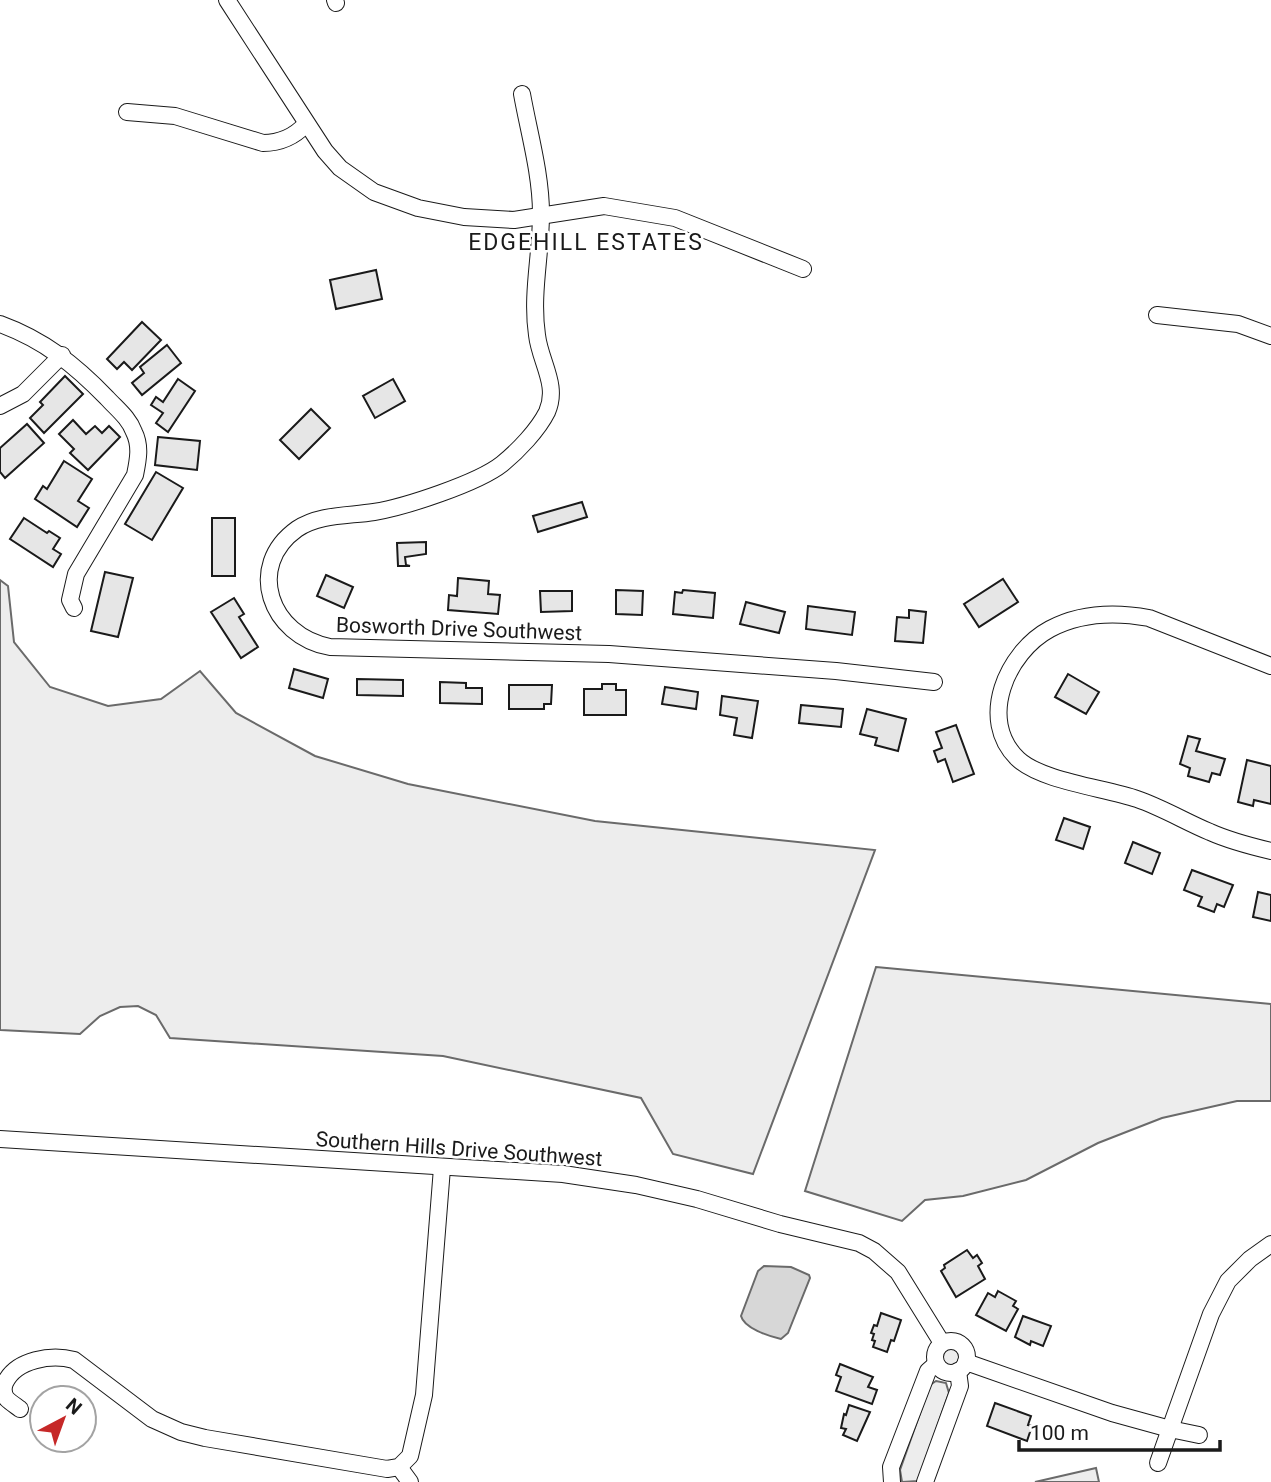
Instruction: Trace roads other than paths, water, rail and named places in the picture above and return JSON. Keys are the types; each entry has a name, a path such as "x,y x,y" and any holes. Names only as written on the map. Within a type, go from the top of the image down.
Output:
{"street":[{"path":"228,0 325,151 340,168 374,192 396,202 464,217 514,220 604,206 676,218 803,269"},
{"name":"Bosworth Drive Southwest","path":"522,94 541,200 534,318 537,341 552,394 545,415 514,453 486,474 406,505 376,512 319,519 296,530 276,553 270,575 272,600 277,613 287,627 300,638 316,645 330,647 609,654 836,671 934,682"},
{"path":"127,112 176,116 263,143 275,143 289,138 306,124"},
{"path":"1157,315 1238,324 1271,336"},
{"path":"0,324 39,340 62,355 128,419 135,433 139,459 131,482 76,574 70,600 74,608"},
{"path":"0,406 23,394 62,355"},
{"path":"1271,666 1149,618 1129,614 1092,616 1051,629 1023,650 1003,685 998,718 1001,734 1016,758 1040,773 1140,800 1209,832 1271,851"},
{"name":"Southern Hills Drive Southwest","path":"0,1139 564,1174 636,1185 859,1243 898,1272 942,1343"},
{"path":"20,1409 7,1399 4,1393 4,1386 11,1373 27,1363 65,1358 74,1360 152,1419 181,1432 387,1469 399,1467 410,1456 424,1395 442,1168"},
{"path":"1158,1463 1211,1314 1228,1281 1250,1259 1271,1244"},
{"path":"892,1482 891,1467 928,1371 936,1364 936,1350 942,1343 953,1340 962,1345 967,1354 960,1385 925,1482"},
{"path":"936,1364 947,1373 962,1367 1112,1413 1199,1435"},
{"path":"399,1467 410,1482"}],"district":[{"name":"EDGEHILL ESTATES","path":"586,242"}]}
